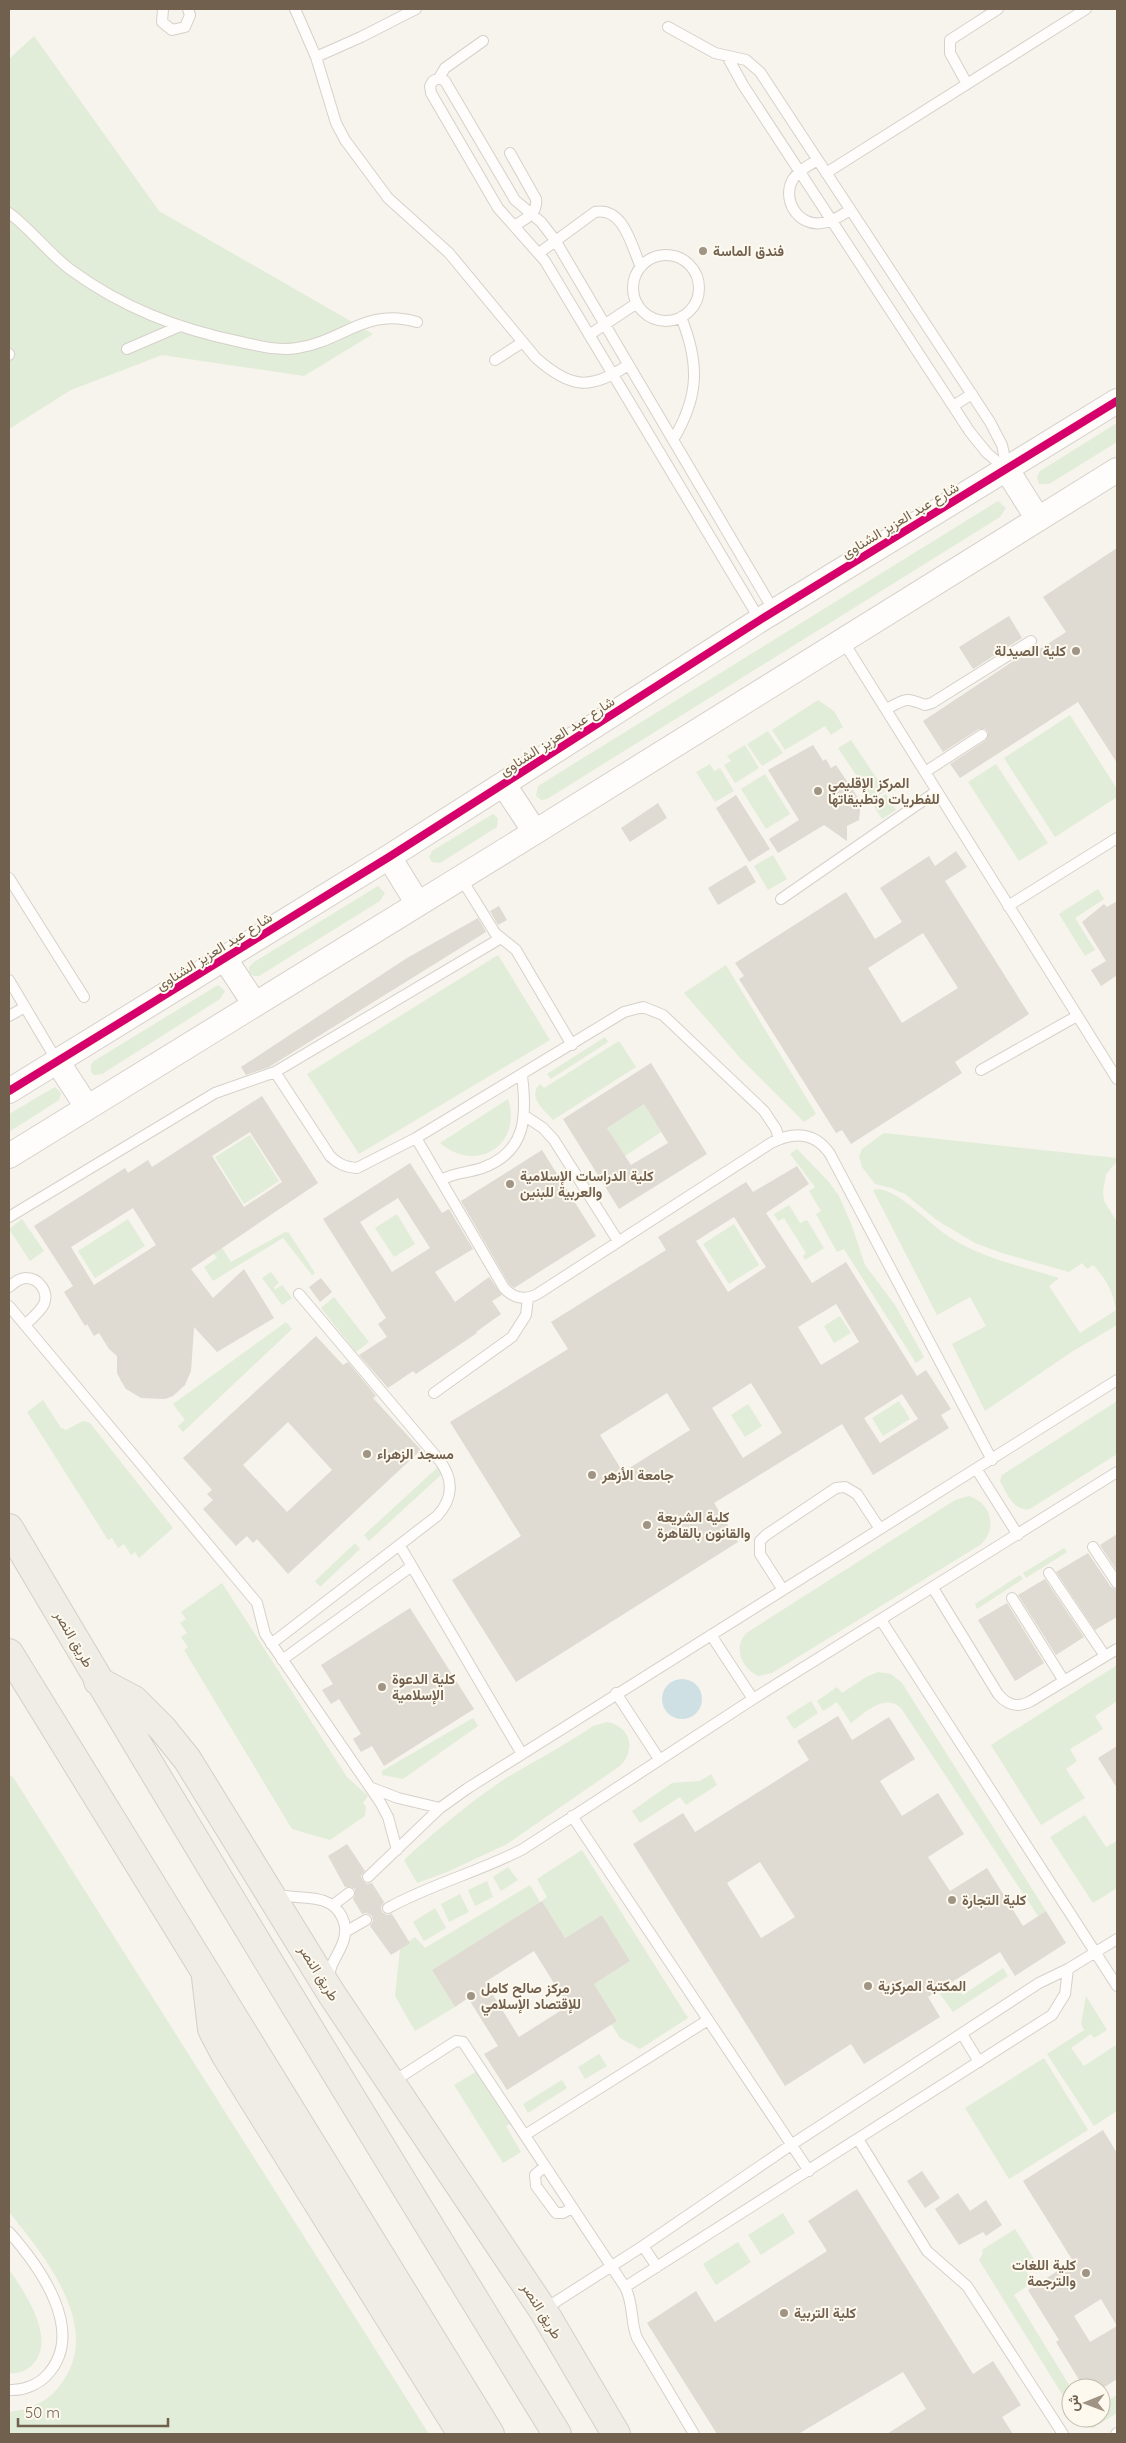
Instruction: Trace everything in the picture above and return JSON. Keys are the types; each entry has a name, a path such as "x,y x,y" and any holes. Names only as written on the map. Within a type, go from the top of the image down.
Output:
{"highway":[{"name":"طريق النصر","path":"9,1528 98,1681 134,1700 162,1728 186,1759 331,1993 543,2310 616,2434"},
{"path":"11,1666 205,1971 490,2434"},
{"path":"98,1681 557,2434"},
{"path":"205,1971 210,2016 218,2041 462,2434"}],"street":[{"name":"شارع عبد العزيز الشناوى","path":"9,1091 504,785 767,616 1117,401"},
{"path":"1007,470 1038,519"},
{"path":"9,1156 461,878 1117,470"},
{"path":"504,785 535,832"},
{"path":"389,857 418,904"},
{"path":"225,959 254,1004"},
{"path":"58,1061 87,1107"}],"lane":[{"path":"163,9 162,22 172,30 184,27 190,16 188,9"},
{"path":"295,9 316,57 336,123 345,140 388,198 449,253 546,368 566,380 582,384 598,382 612,376 628,365"},
{"path":"316,57 416,9"},
{"path":"967,84 950,53 950,40 998,9"},
{"path":"826,173 1086,9"},
{"path":"668,27 709,50 746,60 754,65 997,433 1007,470"},
{"path":"482,41 445,68 439,78 433,80 430,86 431,93 498,208 539,252 651,439 767,616"},
{"path":"728,56 743,85 953,406 978,443 1007,470"},
{"path":"439,78 445,81 515,200 541,222 555,240 673,440 767,616"},
{"path":"510,153 536,199 535,210 532,214 514,226"},
{"path":"818,160 800,171 793,179 789,200 794,210 801,218 811,223 822,223 832,220 850,210"},
{"path":"539,252 595,212 611,212 622,223 640,267"},
{"path":"9,214 43,247 95,286 128,306 178,327 202,334 284,349 311,345 380,318 405,319 417,322"},
{"path":"666,255 684,261 691,267 699,285 695,304 681,317 661,321 647,314 637,303 633,288 634,280 640,267 648,260 666,255"},
{"path":"589,335 637,303"},
{"path":"673,440 684,422 691,402 695,380 693,352 681,317"},
{"path":"127,349 178,327"},
{"path":"495,360 523,342"},
{"path":"953,406 972,394"},
{"path":"651,439 666,429"},
{"path":"843,641 1117,1079"},
{"path":"886,709 907,699 915,700 925,705 932,703 1031,641"},
{"path":"925,772 982,736"},
{"path":"781,899 937,791"},
{"path":"1008,906 1117,838"},
{"path":"9,878 84,997"},
{"path":"461,878 492,929 500,938 516,950 572,1045"},
{"path":"9,1217 215,1093 276,1072 500,938"},
{"path":"9,980 58,1061"},
{"path":"9,1016 25,1007"},
{"path":"276,1072 330,1156 346,1168 357,1168 416,1138 522,1076 630,1009 644,1007 657,1011 764,1111 773,1124 779,1139"},
{"path":"981,1070 1077,1016"},
{"path":"441,1180 460,1172 482,1168 504,1154 516,1141 525,1116 522,1076"},
{"path":"525,1116 543,1128 554,1140 618,1240"},
{"path":"416,1138 504,1288 518,1298 528,1298 779,1139 795,1134 812,1138 825,1147 830,1154 992,1460"},
{"path":"9,1287 21,1279 27,1278 38,1282 45,1292 44,1304 24,1325"},
{"path":"272,1644 437,1516 446,1505 450,1490 448,1474 440,1461 299,1294"},
{"path":"434,1393 512,1337 526,1315 528,1298"},
{"path":"9,1306 257,1603 263,1630 372,1788 388,1817 397,1850"},
{"path":"368,1877 440,1808 616,1693 977,1470 1117,1380"},
{"path":"977,1470 1018,1535"},
{"path":"388,1908 422,1891 508,1857 753,1699 1117,1472"},
{"path":"783,1590 760,1554 760,1541 766,1534 832,1490 845,1487 854,1491 880,1529"},
{"path":"400,1546 522,1754"},
{"path":"1093,1547 1117,1583"},
{"path":"282,1660 412,1566"},
{"path":"1050,1573 1105,1656"},
{"path":"932,1588 1004,1701 1013,1705 1022,1705 1117,1649"},
{"path":"1012,1598 1064,1681"},
{"path":"881,1620 1117,1986"},
{"path":"711,1634 753,1699"},
{"path":"616,1693 659,1759"},
{"path":"372,1788 398,1798 440,1808"},
{"path":"572,1816 808,2171"},
{"path":"266,1890 294,1898 318,1898 333,1905 344,1920 345,1932 331,1967 331,1993"},
{"path":"333,1905 349,1893"},
{"path":"345,1932 366,1920"},
{"path":"543,2310 643,2246 791,2145 1043,1980 1068,1969 1117,1939"},
{"path":"625,2287 1052,2015 1065,1994 1068,1969"},
{"path":"525,2135 708,2020"},
{"path":"962,2034 979,2062"},
{"path":"391,2083 456,2041 462,2041 625,2287 632,2307 632,2323 636,2338 694,2434"},
{"path":"858,2138 926,2251 939,2264 963,2281 1063,2434"},
{"path":"545,2166 535,2175 536,2186 556,2213 563,2213 572,2208"},
{"path":"9,2232 33,2263 44,2281 61,2321 64,2337 61,2353 54,2367 44,2379 30,2387 9,2390"},
{"path":"643,2246 657,2267"}],"green space":[{"path":"34,36 159,211 373,334 304,376 162,355 71,390 9,429 9,59"},
{"path":"1117,423 1117,442 1049,484 1039,484 1037,477 1040,471"},
{"path":"998,501 1006,508 1000,517 547,799 541,800 536,796 538,786"},
{"path":"818,700 834,711 843,727 831,735 825,726 785,750 772,730"},
{"path":"1070,715 1117,789 1117,797 1055,837 1004,758"},
{"path":"768,731 783,753 762,766 747,744"},
{"path":"851,740 885,791 873,800 838,748"},
{"path":"745,745 759,768 735,783 724,765 731,761 727,756"},
{"path":"710,764 714,771 720,768 734,791 715,802 696,772"},
{"path":"996,764 1048,843 1019,861 968,782"},
{"path":"765,774 790,814 766,829 741,789"},
{"path":"886,794 896,810 882,819 872,803"},
{"path":"493,814 498,818 497,827 440,863 432,862 429,857 432,851"},
{"path":"773,855 787,879 768,890 754,866"},
{"path":"378,886 385,893 380,901 259,976 249,973 249,967 254,962"},
{"path":"1098,889 1104,899 1075,918 1095,950 1085,956 1059,914"},
{"path":"498,955 550,1040 359,1154 307,1074"},
{"path":"726,965 816,1114 804,1122 742,1060 684,993"},
{"path":"218,985 225,991 220,999 102,1074 94,1075 91,1072 91,1064 94,1061"},
{"path":"605,1037 608,1042 551,1079 547,1074"},
{"path":"619,1041 636,1067 553,1120 536,1098 536,1089 540,1084 544,1088"},
{"path":"55,1087 61,1093 59,1100 9,1132 9,1114"},
{"path":"508,1099 511,1115 509,1130 503,1141 493,1150 481,1155 468,1156 454,1152 440,1143"},
{"path":"644,1104 661,1132 625,1156 607,1128"},
{"path":"884,1133 1117,1158 1117,1161 1106,1174 1103,1192 1104,1201 1117,1222 1117,1325 1073,1351 985,1411 952,1344 986,1326 970,1297 937,1315 873,1190 889,1192 898,1197 954,1240 982,1254 1059,1278 1049,1286 1080,1333 1116,1310 1111,1291 1102,1275 1093,1265 1087,1269 1082,1263 1069,1272 1002,1253 975,1243 938,1221 905,1194 875,1184 862,1167 859,1157 862,1149"},
{"path":"250,1135 279,1181 244,1204 215,1157"},
{"path":"797,1149 829,1182 839,1196 852,1226 865,1265 895,1305 924,1357 916,1363 844,1249 837,1252 816,1214 821,1211 809,1191 815,1187 790,1154"},
{"path":"789,1205 800,1223 807,1220 824,1248 805,1260 803,1256 806,1253 784,1218 778,1221 774,1214"},
{"path":"397,1214 415,1244 394,1257 375,1228"},
{"path":"22,1219 44,1251 30,1261 9,1229"},
{"path":"128,1219 145,1246 95,1278 78,1251"},
{"path":"734,1224 759,1265 729,1284 703,1244"},
{"path":"285,1232 289,1233 315,1273 312,1275 283,1238 213,1281 204,1267 217,1258 206,1242 215,1236 231,1262"},
{"path":"271,1272 279,1283 274,1287 275,1290 282,1285 292,1298 282,1305 262,1278"},
{"path":"334,1297 369,1342 356,1352 321,1308"},
{"path":"840,1316 851,1333 834,1343 824,1326"},
{"path":"286,1322 292,1329 183,1432 178,1426 185,1420 173,1404"},
{"path":"43,1400 61,1428 66,1430 83,1421 90,1423 173,1528 139,1558 135,1552 131,1555 124,1544 118,1548 112,1538 108,1540 27,1412"},
{"path":"899,1401 910,1419 883,1436 872,1418"},
{"path":"1117,1401 1117,1454 1030,1509 1019,1508 1011,1501 1000,1481 1002,1475"},
{"path":"748,1404 762,1426 745,1437 731,1415"},
{"path":"438,1467 443,1473 369,1541 364,1535"},
{"path":"969,1496 983,1504 990,1518 989,1532 986,1539 980,1545 772,1673 758,1676 747,1668 741,1656 740,1643 748,1632 955,1500"},
{"path":"355,1543 360,1549 320,1587 315,1581"},
{"path":"1064,1548 1067,1552 1026,1578 1023,1573"},
{"path":"1020,1575 1023,1579 977,1609 975,1604"},
{"path":"222,1583 347,1777 368,1796 363,1803 366,1807 365,1816 330,1840 292,1829 184,1650 188,1647 181,1637 187,1633 180,1623 186,1619 181,1612"},
{"path":"1117,1665 1117,1701 1095,1716 1103,1729 1070,1749 1077,1761 1066,1769 1085,1798 1041,1825 991,1745"},
{"path":"878,1672 891,1674 902,1683 1046,1911 1038,1916 901,1708 895,1704 881,1704 868,1710 851,1723 837,1702 823,1711 817,1701 837,1687 842,1693 866,1677"},
{"path":"811,1701 818,1713 794,1729 786,1717"},
{"path":"473,1718 478,1726 403,1779 382,1775 382,1771"},
{"path":"607,1722 621,1728 626,1733 628,1739 628,1753 620,1766 507,1844 447,1872 417,1883 404,1860 440,1828 503,1780 593,1726"},
{"path":"711,1774 717,1785 686,1805 680,1797 640,1823 632,1811 672,1783 700,1781"},
{"path":"9,1775 13,1777 429,2434 9,2434 9,2412 34,2406 48,2398 60,2386 74,2357 76,2335 72,2312 63,2290 51,2268 9,2212"},
{"path":"1085,1815 1106,1847 1117,1841 1117,1888 1093,1903 1050,1837"},
{"path":"582,1850 688,2018 640,2049 620,2038 611,2024 617,2021 594,1984 630,1961 602,1915 565,1938 542,1901 547,1897 537,1879"},
{"path":"508,1867 518,1880 501,1891 493,1877"},
{"path":"487,1881 493,1897 475,1906 468,1890"},
{"path":"530,1885 540,1902 432,1970 455,2007 415,2031 395,1996 400,1949 415,1937 425,1948"},
{"path":"460,1894 469,1912 449,1922 441,1904"},
{"path":"435,1908 446,1928 424,1941 413,1922"},
{"path":"1003,1968 1008,1976 953,2012 940,1994 955,1984 963,1995"},
{"path":"1086,1996 1107,2030 1094,2038 1091,2034 1071,2048 1084,2066 1116,2045 1117,2048 1117,2111 1094,2126 1047,2054 1084,2030 1081,2024"},
{"path":"599,2054 607,2066 585,2079 578,2067"},
{"path":"1044,2058 1088,2130 1009,2179 965,2108"},
{"path":"477,2071 510,2124 506,2126 521,2152 503,2163 454,2085"},
{"path":"562,2080 567,2088 528,2113 523,2104"},
{"path":"783,2213 795,2233 761,2255 748,2235"},
{"path":"1015,2229 1034,2259 1023,2266 1033,2282 1014,2295 1065,2378 1061,2378 1061,2393 979,2260 983,2253 982,2250"},
{"path":"738,2242 751,2262 716,2285 703,2264"},
{"path":"9,2269 36,2315 41,2341 39,2353 33,2364 25,2370 12,2373 9,2373"},
{"path":"1117,2395 1117,2413 1111,2417 1111,2399"}],"shaded area":[{"path":"682,1679 696,1685 702,1699 696,1713 682,1719 668,1713 662,1699 668,1685"}],"building":[{"name":"كلية الصيدلة","path":"1117,548 1117,763 1078,702 960,778 950,764 986,740 988,732 985,729 979,729 943,752 923,721 1030,650 1032,654 1066,632 1043,597"},
{"path":"1009,616 1022,638 973,669 959,647"},
{"name":"المركز الإقليمي للفطريات وتطبيقاتها","path":"813,745 823,761 826,759 831,768 836,765 861,802 859,820 847,826 847,841 824,825 778,853 769,839 799,820 768,770"},
{"path":"736,795 770,849 749,862 716,808"},
{"path":"658,803 667,818 630,842 621,828"},
{"path":"956,851 967,867 945,881 1029,1014 955,1062 962,1073 851,1144 842,1130 836,1133 739,979 744,976 735,963 846,892 875,939 902,922 880,888 929,856 935,866","holes":["923,933 958,988 902,1023 868,968"]},
{"path":"746,865 756,882 718,905 708,888"},
{"path":"1117,901 1117,978 1116,976 1101,986 1091,970 1106,961 1082,922 1104,904 1107,907"},
{"path":"499,906 507,920 498,925 490,911"},
{"path":"478,918 486,932 269,1067 246,1075 241,1067 407,958"},
{"path":"651,1063 707,1154 619,1209 563,1119","holes":["644,1104 668,1143 631,1165 607,1128"]},
{"path":"262,1096 318,1183 191,1269 213,1298 244,1269 274,1318 217,1352 194,1327 191,1371 185,1385 173,1396 165,1399 141,1398 126,1389 117,1373 117,1356 109,1349 99,1333 94,1336 87,1324 85,1326 64,1292 73,1286 34,1226 125,1168 128,1173 148,1160 152,1167","holes":["250,1132 282,1182 244,1207 212,1156","133,1208 156,1245 94,1285 71,1247"]},
{"path":"542,1150 596,1236 514,1288 509,1284 461,1201"},
{"path":"410,1163 442,1213 449,1209 473,1249 435,1272 455,1302 489,1277 502,1295 492,1301 501,1314 477,1333 416,1374 413,1371 388,1388 359,1355 387,1337 378,1324 386,1318 323,1219","holes":["398,1198 430,1248 392,1272 360,1222"]},
{"path":"797,1166 809,1184 766,1213 812,1283 846,1262 917,1376 926,1370 951,1409 941,1415 949,1428 873,1475 842,1424 714,1503 738,1542 516,1682 452,1580 521,1536 450,1422 568,1349 551,1322 666,1250 658,1237 746,1182 753,1192","holes":["734,1217 766,1267 728,1292 696,1241","836,1304 859,1342 821,1365 798,1327","751,1383 782,1433 743,1458 712,1408","667,1393 690,1430 623,1472 600,1435","902,1394 918,1419 880,1443 864,1418"]},
{"path":"321,1278 332,1292 320,1302 309,1287"},
{"name":"مسجد الزهراء","path":"316,1336 343,1365 348,1362 376,1396 373,1398 421,1450 288,1574 257,1539 253,1543 247,1536 236,1546 203,1509 213,1500 207,1494 212,1490 183,1458","holes":["288,1422 332,1470 287,1512 243,1465"]},
{"path":"1117,1534 1117,1571 1100,1545"},
{"path":"1088,1553 1111,1587 1117,1590 1117,1617 1095,1630 1056,1572"},
{"path":"1045,1579 1084,1637 1056,1655 1018,1595"},
{"path":"1007,1603 1044,1663 1015,1681 978,1620"},
{"name":"كلية الدعوة الإسلامية","path":"410,1608 474,1709 384,1766 372,1746 361,1752 353,1739 361,1734 339,1699 331,1704 322,1690 333,1684 321,1665"},
{"path":"838,1716 852,1740 889,1717 915,1759 880,1781 902,1816 938,1793 964,1834 928,1857 950,1891 987,1868 1023,1926 1046,1911 1066,1943 1015,1976 1000,1952 928,1997 940,2017 916,2032 864,2064 851,2044 785,2086 633,1844 683,1813 695,1832 809,1760 797,1741","holes":["760,1862 795,1917 761,1938 727,1883"]},
{"path":"1117,1746 1117,1788 1098,1758"},
{"path":"347,1844 365,1871 361,1876 363,1881 367,1884 372,1883 384,1902 381,1907 382,1912 387,1915 392,1914 410,1943 391,1955 370,1926 373,1921 372,1916 367,1913 362,1914 353,1899 355,1889 345,1887 328,1856"},
{"name":"مركز صالح كامل للإقتصاد الإسلامي","path":"542,1901 565,1938 602,1915 630,1961 594,1984 617,2021 507,2090 484,2054 498,2046 468,1998 455,2007 432,1970","holes":["534,1951 568,2006 519,2037 485,1982"]},
{"name":"كلية اللغات والترجمة","path":"1103,2130 1117,2153 1117,2326 1117,2379 1111,2383 1111,2378 1078,2378 1056,2342 1059,2340 1028,2290 1073,2261 1023,2181","holes":["1101,2299 1117,2326 1090,2342 1074,2316"]},
{"path":"922,2171 940,2198 925,2208 907,2181"},
{"path":"857,2189 973,2374 993,2361 1021,2405 1002,2417 1013,2434 887,2434 926,2409 903,2372 798,2434 717,2434 647,2323 696,2291 715,2322 827,2251 808,2221"},
{"path":"958,2193 970,2211 986,2200 1002,2225 986,2236 983,2232 959,2245 935,2209"}],"cycle path":[{"path":"9,1091 389,857 760,620 1117,401"}],"place":[{"name":"فندق الماسة","path":"703,251"},
{"name":"كلية الصيدلة","path":"1076,651"},
{"name":"المركز الإقليمي للفطريات وتطبيقاتها","path":"818,791"},
{"name":"كلية الدراسات الإسلامية والعربية للبنين","path":"510,1184"},
{"name":"مسجد الزهراء","path":"367,1454"},
{"name":"جامعة الأزهر","path":"592,1475"},
{"name":"كلية الشريعة والقانون بالقاهرة","path":"647,1525"},
{"name":"كلية الدعوة الإسلامية","path":"382,1687"},
{"name":"كلية التجارة","path":"952,1900"},
{"name":"المكتبة المركزية","path":"868,1986"},
{"name":"مركز صالح كامل للإقتصاد الإسلامي","path":"471,1996"},
{"name":"كلية اللغات والترجمة","path":"1086,2273"},
{"name":"كلية التربية","path":"784,2313"}]}
